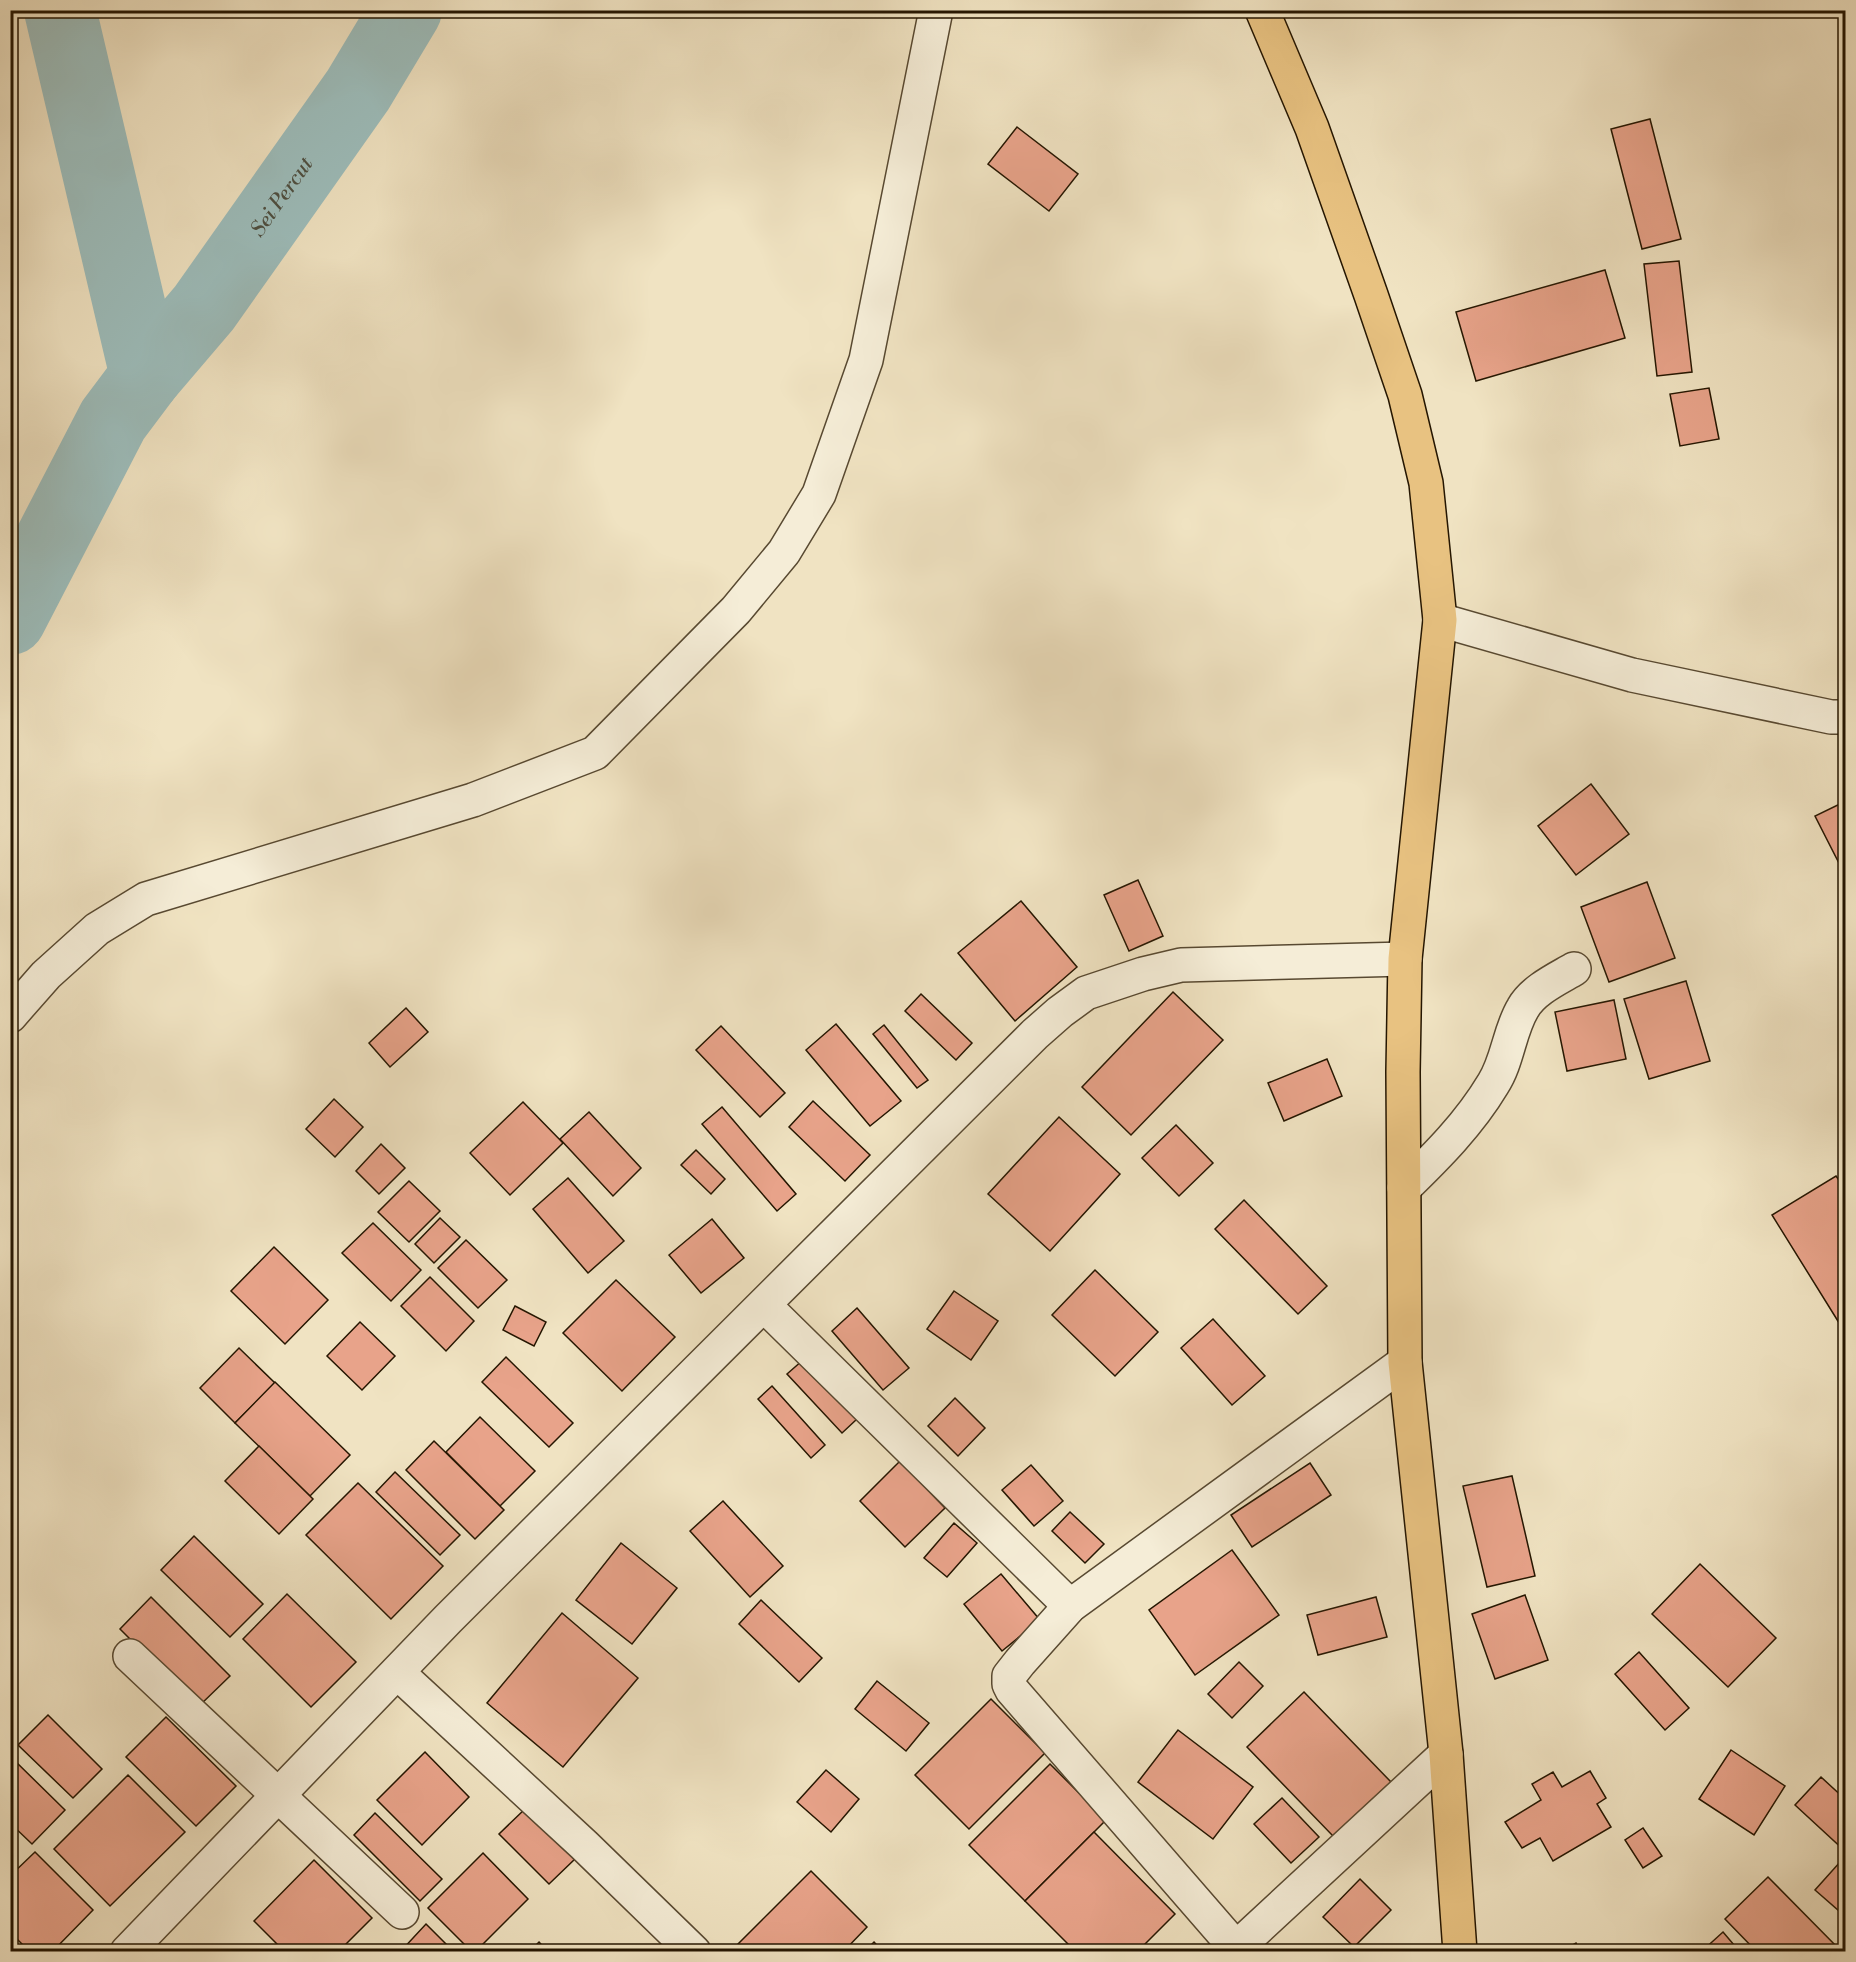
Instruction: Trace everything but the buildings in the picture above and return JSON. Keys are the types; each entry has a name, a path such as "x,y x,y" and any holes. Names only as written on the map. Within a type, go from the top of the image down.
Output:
{"main road":[{"path":"1262,10 1312,128 1405,395 1426,483 1440,620 1405,959 1403,1072 1405,1362 1446,1755 1460,1952"}],"street":[{"path":"10,1016 46,975 97,930 146,899 473,800 595,753 736,610 784,552 819,494 866,360 936,10"},
{"path":"1440,620 1632,675 1830,717 1845,717"},
{"path":"126,1952 448,1619 1035,1034 1060,1012 1086,993 1143,974 1181,965 1405,959"},
{"path":"1404,1188 1471,1117 1495,1082 1524,1006 1541,990 1574,969"},
{"path":"764,1305 1070,1606"},
{"path":"1405,1362 1070,1606 1020,1662 1010,1676 1009,1684 1234,1950 1446,1755"},
{"path":"130,1656 402,1912"},
{"path":"398,1673 584,1845 694,1952"}],"waterway":[{"name":"Sei Percut","path":"60,10 146,376"},
{"name":"Sei Percut","path":"10,619 113,420 146,376 204,308 358,90 406,10"}]}
